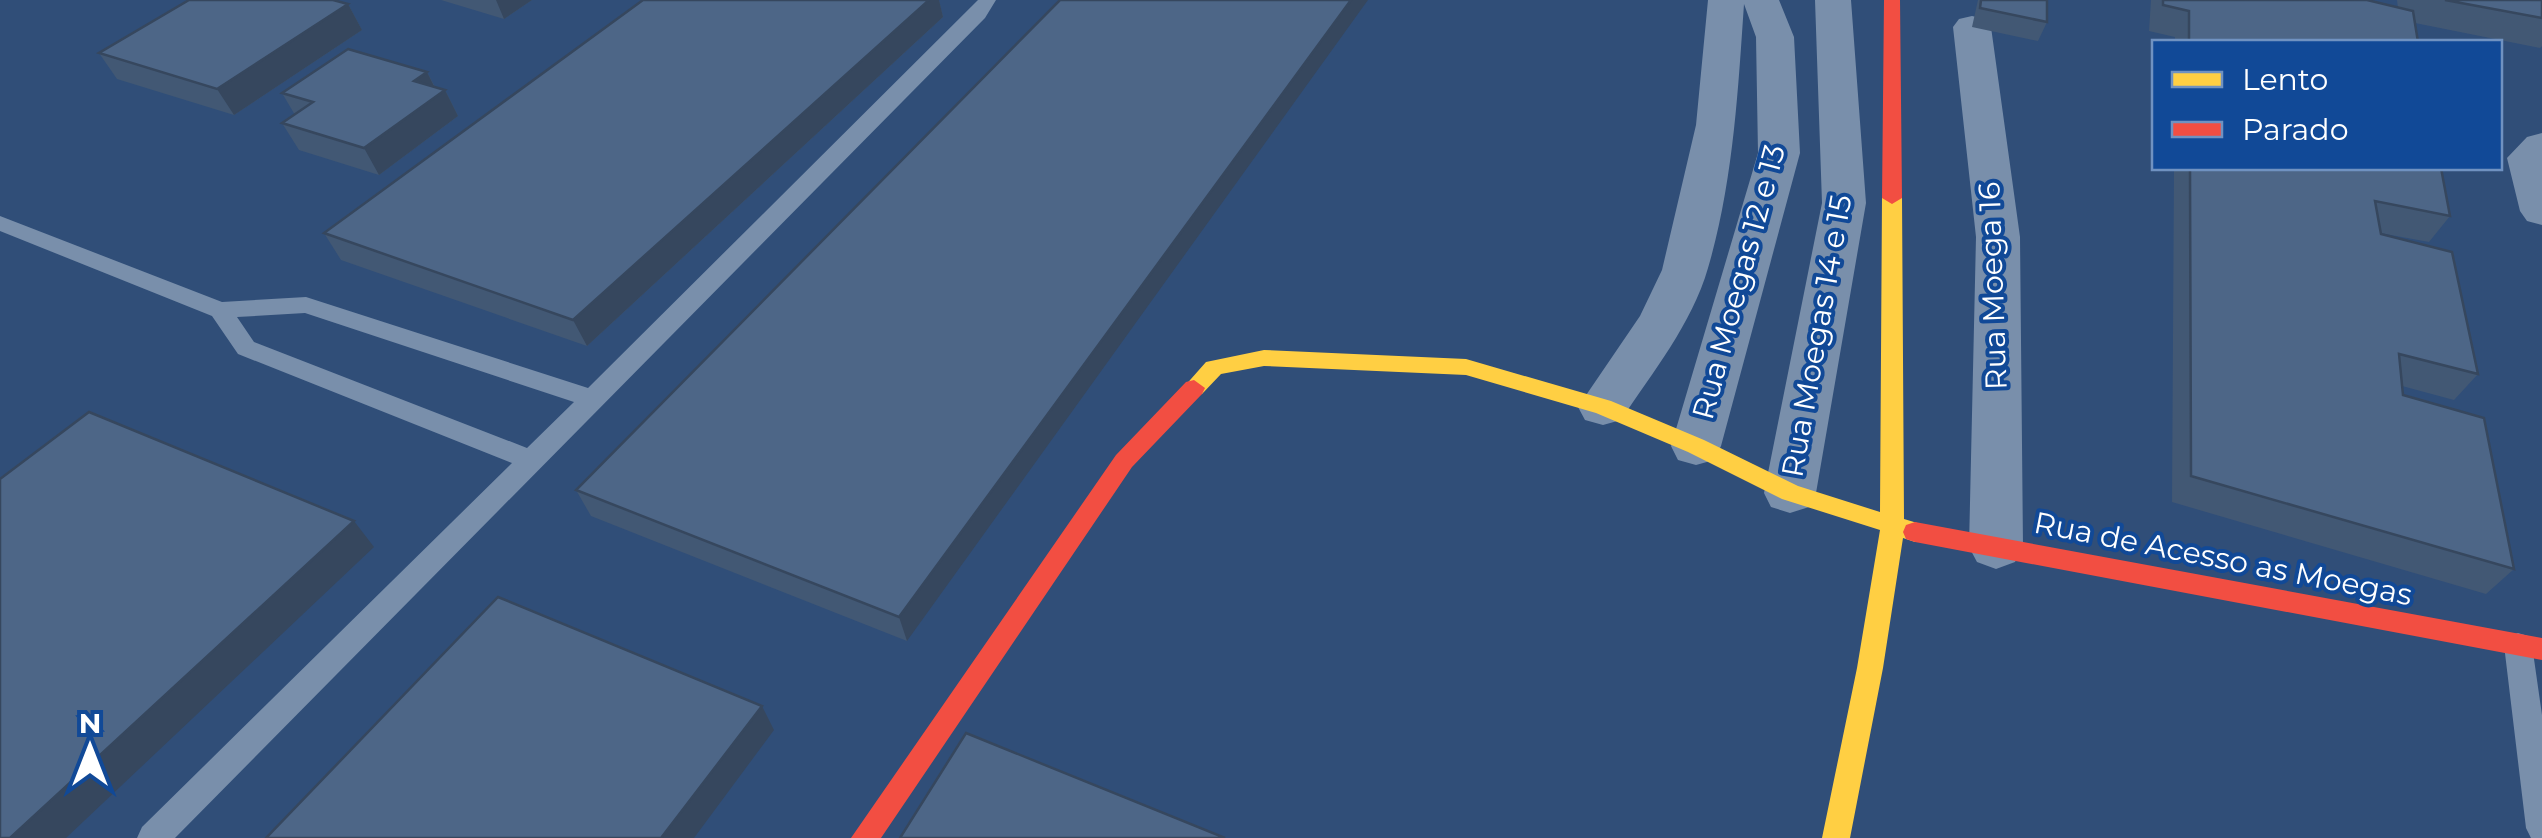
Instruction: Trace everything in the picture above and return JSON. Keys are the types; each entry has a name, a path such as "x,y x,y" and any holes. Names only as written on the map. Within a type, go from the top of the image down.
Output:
{"street":[{"path":"1603,407 1661,322 1685,270 1716,124 1726,0"},
{"name":"Rua Moegas 12 e 13","path":"1696,446 1779,152 1776,38 1761,0"},
{"name":"Rua Moegas 14 e 15","path":"1790,493 1844,203 1832,0"},
{"path":"1836,838 1870,668 1892,528 1892,0"},
{"name":"Rua Moega 16","path":"1972,27 1998,237 1996,547"},
{"path":"2542,146 2528,158 2542,211"},
{"name":"Rua de Acesso as Moegas","path":"865,838 1124,460 1214,368 1264,358 1466,367 1603,407 1696,446 1790,493 1892,528 2530,647"}],"lane":[{"path":"153,838 978,14 987,0"},
{"path":"0,224 220,310 306,306 594,399"},
{"path":"220,310 246,348 532,461"},
{"path":"2530,647 2542,828"}],"building":[{"path":"189,0 333,0 348,4 217,89 99,53"},
{"path":"643,0 929,0 573,320 324,233"},
{"path":"1060,0 1351,0 899,617 576,490"},
{"path":"1981,0 2047,0 2047,22 1980,8"},
{"path":"2163,0 2367,0 2413,11 2418,40 2189,40 2189,11 2163,5"},
{"path":"2445,0 2542,0 2542,18"},
{"path":"348,49 427,72 414,81 445,90 364,148 282,123 313,102 282,93"},
{"path":"2190,170 2441,170 2450,216 2375,201 2381,234 2452,252 2478,374 2399,354 2403,395 2484,418 2514,569 2191,476"},
{"path":"89,412 354,521 10,838 0,838 0,479"},
{"path":"498,597 762,706 661,838 266,838"},
{"path":"966,733 1225,838 900,838"}],"traffic: slow":[{"path":"1836,838 1870,668 1892,528 1892,198"},
{"path":"1194,388 1214,368 1264,358 1466,367 1603,407 1696,446 1790,493 1915,532"}],"traffic: jam":[{"path":"1892,0 1892,198"},
{"path":"865,838 1124,461 1194,388"},
{"path":"1915,532 2542,649"}]}
